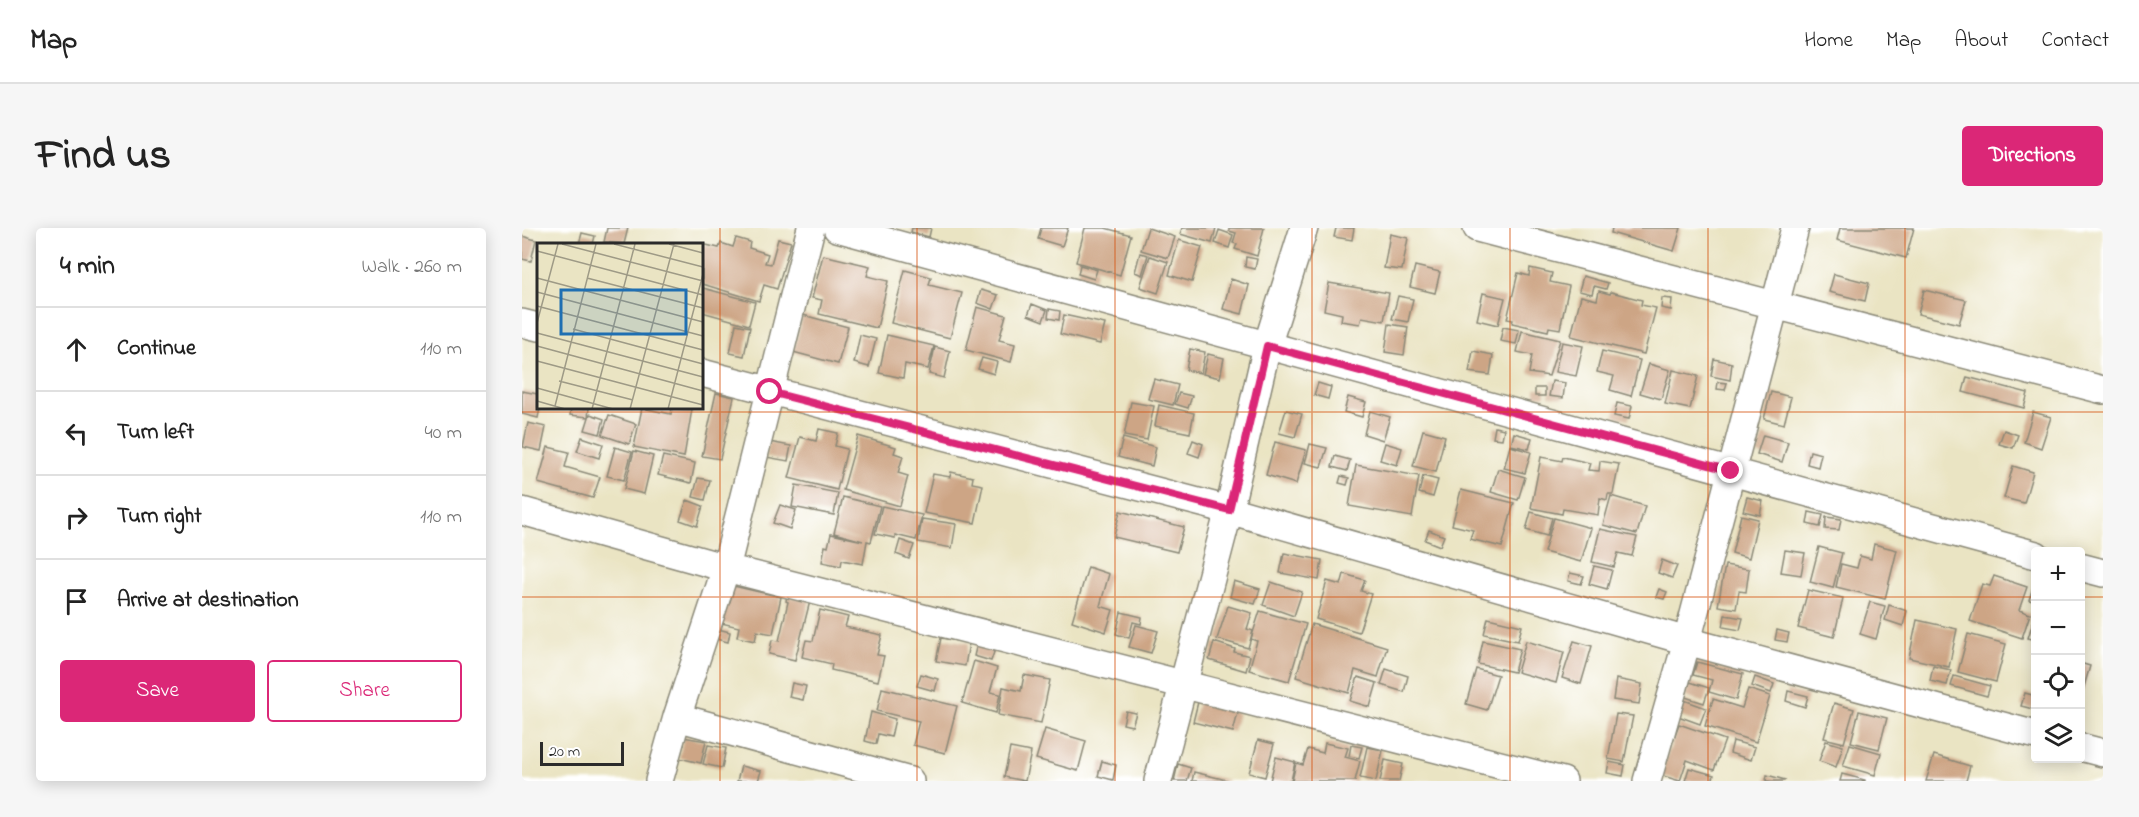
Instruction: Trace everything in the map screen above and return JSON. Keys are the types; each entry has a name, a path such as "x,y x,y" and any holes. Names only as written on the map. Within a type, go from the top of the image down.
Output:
{"street":[{"path":"659,781 677,717 726,568 811,228"},
{"path":"837,228 2031,554"},
{"path":"1158,781 1229,510 1267,346 1304,228"},
{"path":"1477,228 2103,390"},
{"path":"1647,781 1687,642 1795,228"},
{"path":"522,323 537,327"},
{"path":"704,374 1229,510 1687,642 2031,734"},
{"path":"522,511 726,568 1563,781"},
{"path":"2085,568 2103,573"},
{"path":"677,717 910,781"},
{"path":"2085,748 2103,753"}],"building":[{"path":"607,228 628,228 624,243 604,242"},
{"path":"912,228 931,228 929,237 911,232"},
{"path":"1041,228 1068,228 1062,246 1038,239"},
{"path":"1085,228 1105,228 1131,235 1120,275 1076,262"},
{"path":"1148,228 1175,237 1168,258 1141,250"},
{"path":"1182,228 1216,228 1212,243 1180,234"},
{"path":"1229,228 1264,228 1257,256 1235,249 1237,244 1233,243 1236,233 1229,231"},
{"path":"1336,228 1354,228 1352,240 1334,237"},
{"path":"1612,228 1681,228 1674,251 1611,233"},
{"path":"1840,228 1914,228 1906,258 1837,240"},
{"path":"1219,230 1233,235 1229,248 1215,243"},
{"path":"582,233 595,236 593,243 579,243"},
{"path":"1390,234 1408,238 1402,270 1384,268"},
{"path":"522,236 536,240 531,261 522,259"},
{"path":"736,238 750,242 749,248 768,254 765,263 771,264 778,239 791,242 777,289 764,285 759,301 704,285 704,244 719,248 721,243 733,247"},
{"path":"1179,240 1202,247 1192,282 1169,275"},
{"path":"1140,253 1148,255 1142,275 1135,272"},
{"path":"823,255 870,266 867,276 888,281 877,328 819,314 822,300 812,298"},
{"path":"1150,256 1168,262 1158,293 1140,287"},
{"path":"1246,257 1257,259 1255,269 1245,267"},
{"path":"1080,265 1097,270 1094,279 1078,274"},
{"path":"1415,266 1440,272 1435,293 1410,287"},
{"path":"1530,268 1552,273 1550,282 1569,286 1560,329 1549,327 1548,331 1512,323 1513,320 1507,319 1518,273 1529,276"},
{"path":"905,270 931,277 929,285 962,293 950,338 891,323"},
{"path":"1834,274 1869,283 1865,301 1829,292"},
{"path":"1583,276 1608,283 1606,289 1594,286 1592,294 1579,291"},
{"path":"1231,279 1249,285 1242,314 1223,309"},
{"path":"1329,283 1389,293 1384,321 1362,317 1360,324 1341,321 1342,314 1324,310"},
{"path":"704,288 755,302 749,325 704,313"},
{"path":"981,290 998,295 993,309 977,303"},
{"path":"1924,290 1966,300 1959,324 1918,314"},
{"path":"1599,291 1642,300 1641,305 1656,308 1644,354 1571,336 1581,296 1597,300"},
{"path":"1483,293 1505,298 1498,325 1477,320"},
{"path":"1398,296 1413,299 1408,322 1392,319"},
{"path":"1662,298 1672,299 1671,310 1661,308"},
{"path":"1032,304 1047,310 1043,321 1028,315"},
{"path":"977,307 1006,315 999,340 1015,344 1011,362 966,350"},
{"path":"1049,309 1060,311 1059,320 1048,318"},
{"path":"803,315 848,327 838,364 793,352"},
{"path":"1064,315 1105,324 1100,344 1060,334"},
{"path":"736,324 750,327 744,356 730,353"},
{"path":"1389,324 1408,327 1404,355 1385,352"},
{"path":"1503,327 1519,330 1516,344 1500,341"},
{"path":"1522,331 1560,340 1549,376 1529,373 1532,355 1517,352"},
{"path":"860,335 876,339 869,367 854,363"},
{"path":"887,335 934,346 928,369 905,364 903,378 879,373"},
{"path":"1562,342 1583,346 1576,376 1555,372"},
{"path":"935,347 950,351 944,378 929,374"},
{"path":"1190,349 1205,352 1201,373 1186,370"},
{"path":"1473,351 1493,355 1490,375 1469,372"},
{"path":"1602,351 1640,360 1631,396 1610,390 1614,376 1597,372"},
{"path":"1208,354 1224,358 1220,378 1203,374"},
{"path":"982,358 997,362 994,374 978,369"},
{"path":"1714,359 1732,363 1730,380 1711,376"},
{"path":"1649,364 1670,370 1661,399 1640,393"},
{"path":"1673,370 1698,376 1690,409 1665,404"},
{"path":"1967,377 2028,393 2024,408 1963,392"},
{"path":"1154,379 1178,385 1173,405 1148,399"},
{"path":"1552,381 1565,383 1563,398 1549,396"},
{"path":"1718,382 1727,383 1725,390 1717,389"},
{"path":"1318,383 1331,387 1328,399 1314,395"},
{"path":"1535,388 1545,388 1545,396 1535,396"},
{"path":"522,391 537,394 537,410 540,410 538,418 522,414"},
{"path":"1771,392 1791,397 1784,424 1764,419"},
{"path":"716,393 734,397 720,459 702,456"},
{"path":"1179,393 1192,396 1188,408 1175,404"},
{"path":"1348,397 1366,402 1362,417 1344,412"},
{"path":"1131,402 1154,406 1147,440 1124,436"},
{"path":"1617,403 1632,406 1629,419 1614,416"},
{"path":"1159,405 1194,413 1190,433 1155,426"},
{"path":"571,410 589,410 588,417 570,415"},
{"path":"642,410 671,414 672,410 692,410 684,457 634,447"},
{"path":"1286,410 1302,414 1295,437 1279,433"},
{"path":"1370,411 1390,417 1383,440 1364,434"},
{"path":"2033,412 2051,417 2041,448 2024,442"},
{"path":"590,414 604,419 600,434 585,430"},
{"path":"609,415 636,424 629,444 602,435"},
{"path":"528,423 546,427 541,451 523,447"},
{"path":"1495,427 1504,429 1502,439 1493,438"},
{"path":"819,429 838,433 835,446 847,449 837,490 789,478 800,437 816,441"},
{"path":"1423,430 1445,436 1436,472 1413,466"},
{"path":"2004,430 2018,435 2013,448 1999,444"},
{"path":"1514,433 1532,438 1529,449 1511,445"},
{"path":"1763,435 1788,442 1782,462 1757,454"},
{"path":"858,436 896,447 894,453 903,456 898,473 908,476 900,506 843,490"},
{"path":"582,437 603,444 599,458 577,451"},
{"path":"1123,438 1156,447 1152,466 1118,457"},
{"path":"1193,440 1203,444 1199,457 1188,453"},
{"path":"769,442 791,446 788,461 766,457"},
{"path":"1275,442 1306,450 1296,484 1266,475"},
{"path":"1385,443 1402,448 1397,465 1380,460"},
{"path":"1310,444 1327,448 1321,467 1305,463"},
{"path":"1510,446 1531,452 1525,473 1504,468"},
{"path":"548,447 569,452 565,467 600,477 593,498 538,483"},
{"path":"615,447 632,452 624,480 607,476"},
{"path":"634,451 653,456 644,494 624,489"},
{"path":"1810,451 1821,454 1818,467 1807,464"},
{"path":"663,456 695,463 691,483 658,475"},
{"path":"1335,456 1350,460 1347,471 1332,467"},
{"path":"1541,457 1562,461 1563,457 1590,463 1588,470 1599,471 1600,461 1619,464 1613,494 1608,494 1607,500 1600,498 1598,515 1563,509 1562,514 1531,508"},
{"path":"1356,465 1419,476 1412,517 1349,506"},
{"path":"2013,466 2033,472 2024,503 2004,498"},
{"path":"1498,469 1525,477 1518,500 1491,492"},
{"path":"951,472 973,477 972,483 983,485 975,523 924,513 933,474 950,477"},
{"path":"1341,476 1349,478 1347,485 1339,483"},
{"path":"1423,476 1438,480 1433,497 1419,493"},
{"path":"698,478 710,480 705,500 693,497"},
{"path":"796,485 838,493 834,515 792,507"},
{"path":"1461,490 1514,503 1502,547 1470,539 1473,530 1452,525"},
{"path":"1611,496 1645,506 1637,534 1603,525"},
{"path":"843,497 880,506 871,542 867,541 863,564 842,560 841,566 822,562 825,546 828,547 831,534 863,541 834,533"},
{"path":"1747,497 1763,501 1760,515 1743,511"},
{"path":"687,500 703,506 697,526 680,520"},
{"path":"780,505 796,510 790,529 773,523"},
{"path":"882,506 922,515 916,540 895,535 895,538 875,534"},
{"path":"1120,511 1184,527 1177,552 1114,537"},
{"path":"1531,512 1552,518 1547,536 1526,530"},
{"path":"1809,512 1823,515 1820,527 1807,524"},
{"path":"1741,515 1758,519 1749,558 1732,553"},
{"path":"1826,517 1841,519 1839,530 1825,529"},
{"path":"1554,518 1591,528 1581,562 1544,552"},
{"path":"922,519 956,524 952,548 918,542"},
{"path":"1600,529 1637,537 1632,556 1618,553 1614,567 1592,562"},
{"path":"1429,530 1444,536 1440,546 1425,540"},
{"path":"900,540 914,545 909,559 896,554"},
{"path":"1874,544 1897,550 1885,599 1836,587 1841,564 1857,568 1860,556 1871,559"},
{"path":"1819,547 1842,553 1833,588 1810,582"},
{"path":"1785,550 1805,553 1801,575 1781,572"},
{"path":"1284,553 1322,560 1319,580 1280,573"},
{"path":"1662,560 1677,566 1672,578 1658,573"},
{"path":"1725,565 1749,569 1746,592 1739,591 1736,609 1718,606"},
{"path":"1594,566 1612,570 1607,589 1589,584"},
{"path":"1088,567 1109,574 1100,606 1113,610 1106,632 1072,621"},
{"path":"1570,573 1584,576 1581,584 1568,581"},
{"path":"1344,574 1365,580 1361,591 1371,594 1359,632 1316,619 1327,581 1341,585"},
{"path":"1994,576 2027,587 2019,610 2030,614 2022,638 1970,621 1982,584 1990,586"},
{"path":"1234,581 1260,589 1255,604 1230,597"},
{"path":"1271,582 1302,592 1294,616 1263,605"},
{"path":"729,585 781,597 773,634 757,631 755,641 737,637 739,627 721,623"},
{"path":"1659,589 1667,592 1664,599 1656,597"},
{"path":"1808,590 1843,598 1834,637 1798,628"},
{"path":"787,596 810,601 795,660 769,654 772,640 779,641 788,602 786,601"},
{"path":"1870,602 1885,606 1876,639 1860,634"},
{"path":"1889,605 1907,611 1903,626 1885,620"},
{"path":"1228,606 1252,613 1247,629 1253,631 1248,648 1217,639"},
{"path":"820,610 848,617 845,627 882,635 877,655 884,656 878,681 831,670 832,664 802,657 806,640 813,641"},
{"path":"1260,611 1306,624 1289,681 1249,670 1257,641 1251,639"},
{"path":"1121,612 1142,617 1141,624 1133,622 1129,638 1116,634"},
{"path":"1725,615 1743,618 1740,630 1723,627"},
{"path":"1488,618 1522,626 1518,641 1484,634"},
{"path":"1917,620 1957,629 1949,667 1909,658"},
{"path":"1312,624 1387,647 1378,677 1355,670 1349,693 1296,677"},
{"path":"1136,625 1158,631 1151,653 1129,647"},
{"path":"718,629 730,632 728,642 716,639"},
{"path":"1777,630 1789,633 1787,642 1775,640"},
{"path":"1968,634 2006,644 1996,682 1958,672"},
{"path":"941,638 969,643 965,666 936,661"},
{"path":"1483,641 1520,649 1514,672 1478,664"},
{"path":"1526,641 1564,652 1556,683 1517,672"},
{"path":"1574,641 1592,646 1581,684 1562,678"},
{"path":"1214,642 1235,649 1234,652 1250,656 1246,671 1209,660"},
{"path":"977,644 995,649 991,661 974,656"},
{"path":"974,661 997,668 990,692 1000,694 996,713 962,703"},
{"path":"1697,662 1743,674 1736,700 1709,692 1712,680 1693,675"},
{"path":"2085,664 2090,666 2085,683"},
{"path":"1933,666 1951,670 1947,685 1930,681"},
{"path":"1386,669 1408,676 1404,692 1381,685"},
{"path":"1476,669 1498,675 1487,710 1466,704"},
{"path":"921,674 938,679 935,691 917,686"},
{"path":"1024,675 1050,680 1041,723 998,715 1003,687 1021,691"},
{"path":"1954,676 1990,686 1987,696 1951,686"},
{"path":"1358,677 1377,683 1370,707 1350,701"},
{"path":"1755,677 1774,684 1771,693 1752,686"},
{"path":"1616,679 1642,684 1639,704 1613,700"},
{"path":"1690,682 1709,688 1704,703 1685,697"},
{"path":"792,683 806,686 803,700 789,697"},
{"path":"882,688 957,706 945,753 913,745 919,721 877,711"},
{"path":"1748,689 1770,696 1756,742 1705,726 1713,699 1742,708"},
{"path":"1788,691 1808,696 1805,707 1786,701"},
{"path":"2025,693 2031,695 2031,708 2021,706"},
{"path":"1684,700 1706,708 1700,724 1678,716"},
{"path":"1198,702 1238,713 1233,732 1193,722"},
{"path":"1834,703 1854,709 1844,743 1824,738"},
{"path":"1126,711 1136,713 1132,726 1123,724"},
{"path":"1859,711 1887,718 1879,749 1851,742"},
{"path":"871,712 895,719 891,737 878,734 876,744 865,741"},
{"path":"1616,714 1633,716 1624,762 1608,759"},
{"path":"1679,724 1725,740 1714,770 1687,760 1680,781 1660,775"},
{"path":"1045,729 1086,741 1078,771 1036,759"},
{"path":"683,737 706,741 701,763 679,758"},
{"path":"1258,740 1274,744 1265,777 1249,773"},
{"path":"1733,741 1755,747 1751,760 1730,753"},
{"path":"1826,741 1843,746 1836,767 1819,761"},
{"path":"1325,743 1348,748 1345,757 1360,761 1355,781 1292,781 1296,763 1303,765 1308,749 1323,753"},
{"path":"1850,744 1881,753 1875,775 1843,766"},
{"path":"708,745 726,748 722,768 703,764"},
{"path":"1351,745 1362,747 1359,758 1349,756"},
{"path":"1367,747 1383,750 1376,781 1360,778"},
{"path":"1010,748 1031,752 1025,781 1004,777"},
{"path":"1934,755 1970,766 1966,781 1926,781"},
{"path":"1276,757 1295,762 1291,781 1270,781"},
{"path":"1385,760 1403,764 1399,781 1380,781"},
{"path":"1102,761 1116,765 1113,780 1098,776"},
{"path":"1609,762 1625,765 1623,776 1607,773"},
{"path":"1178,764 1191,768 1187,781 1174,781"},
{"path":"741,766 761,771 758,781 737,781"},
{"path":"1689,768 1714,775 1712,781 1685,781"},
{"path":"1194,772 1227,780 1227,781 1192,781"},
{"path":"1842,774 1865,780 1865,781 1840,781"},
{"path":"1767,775 1785,780 1766,781"}],"route":[{"path":"770,392 1229,510 1267,346 1731,471"}]}
